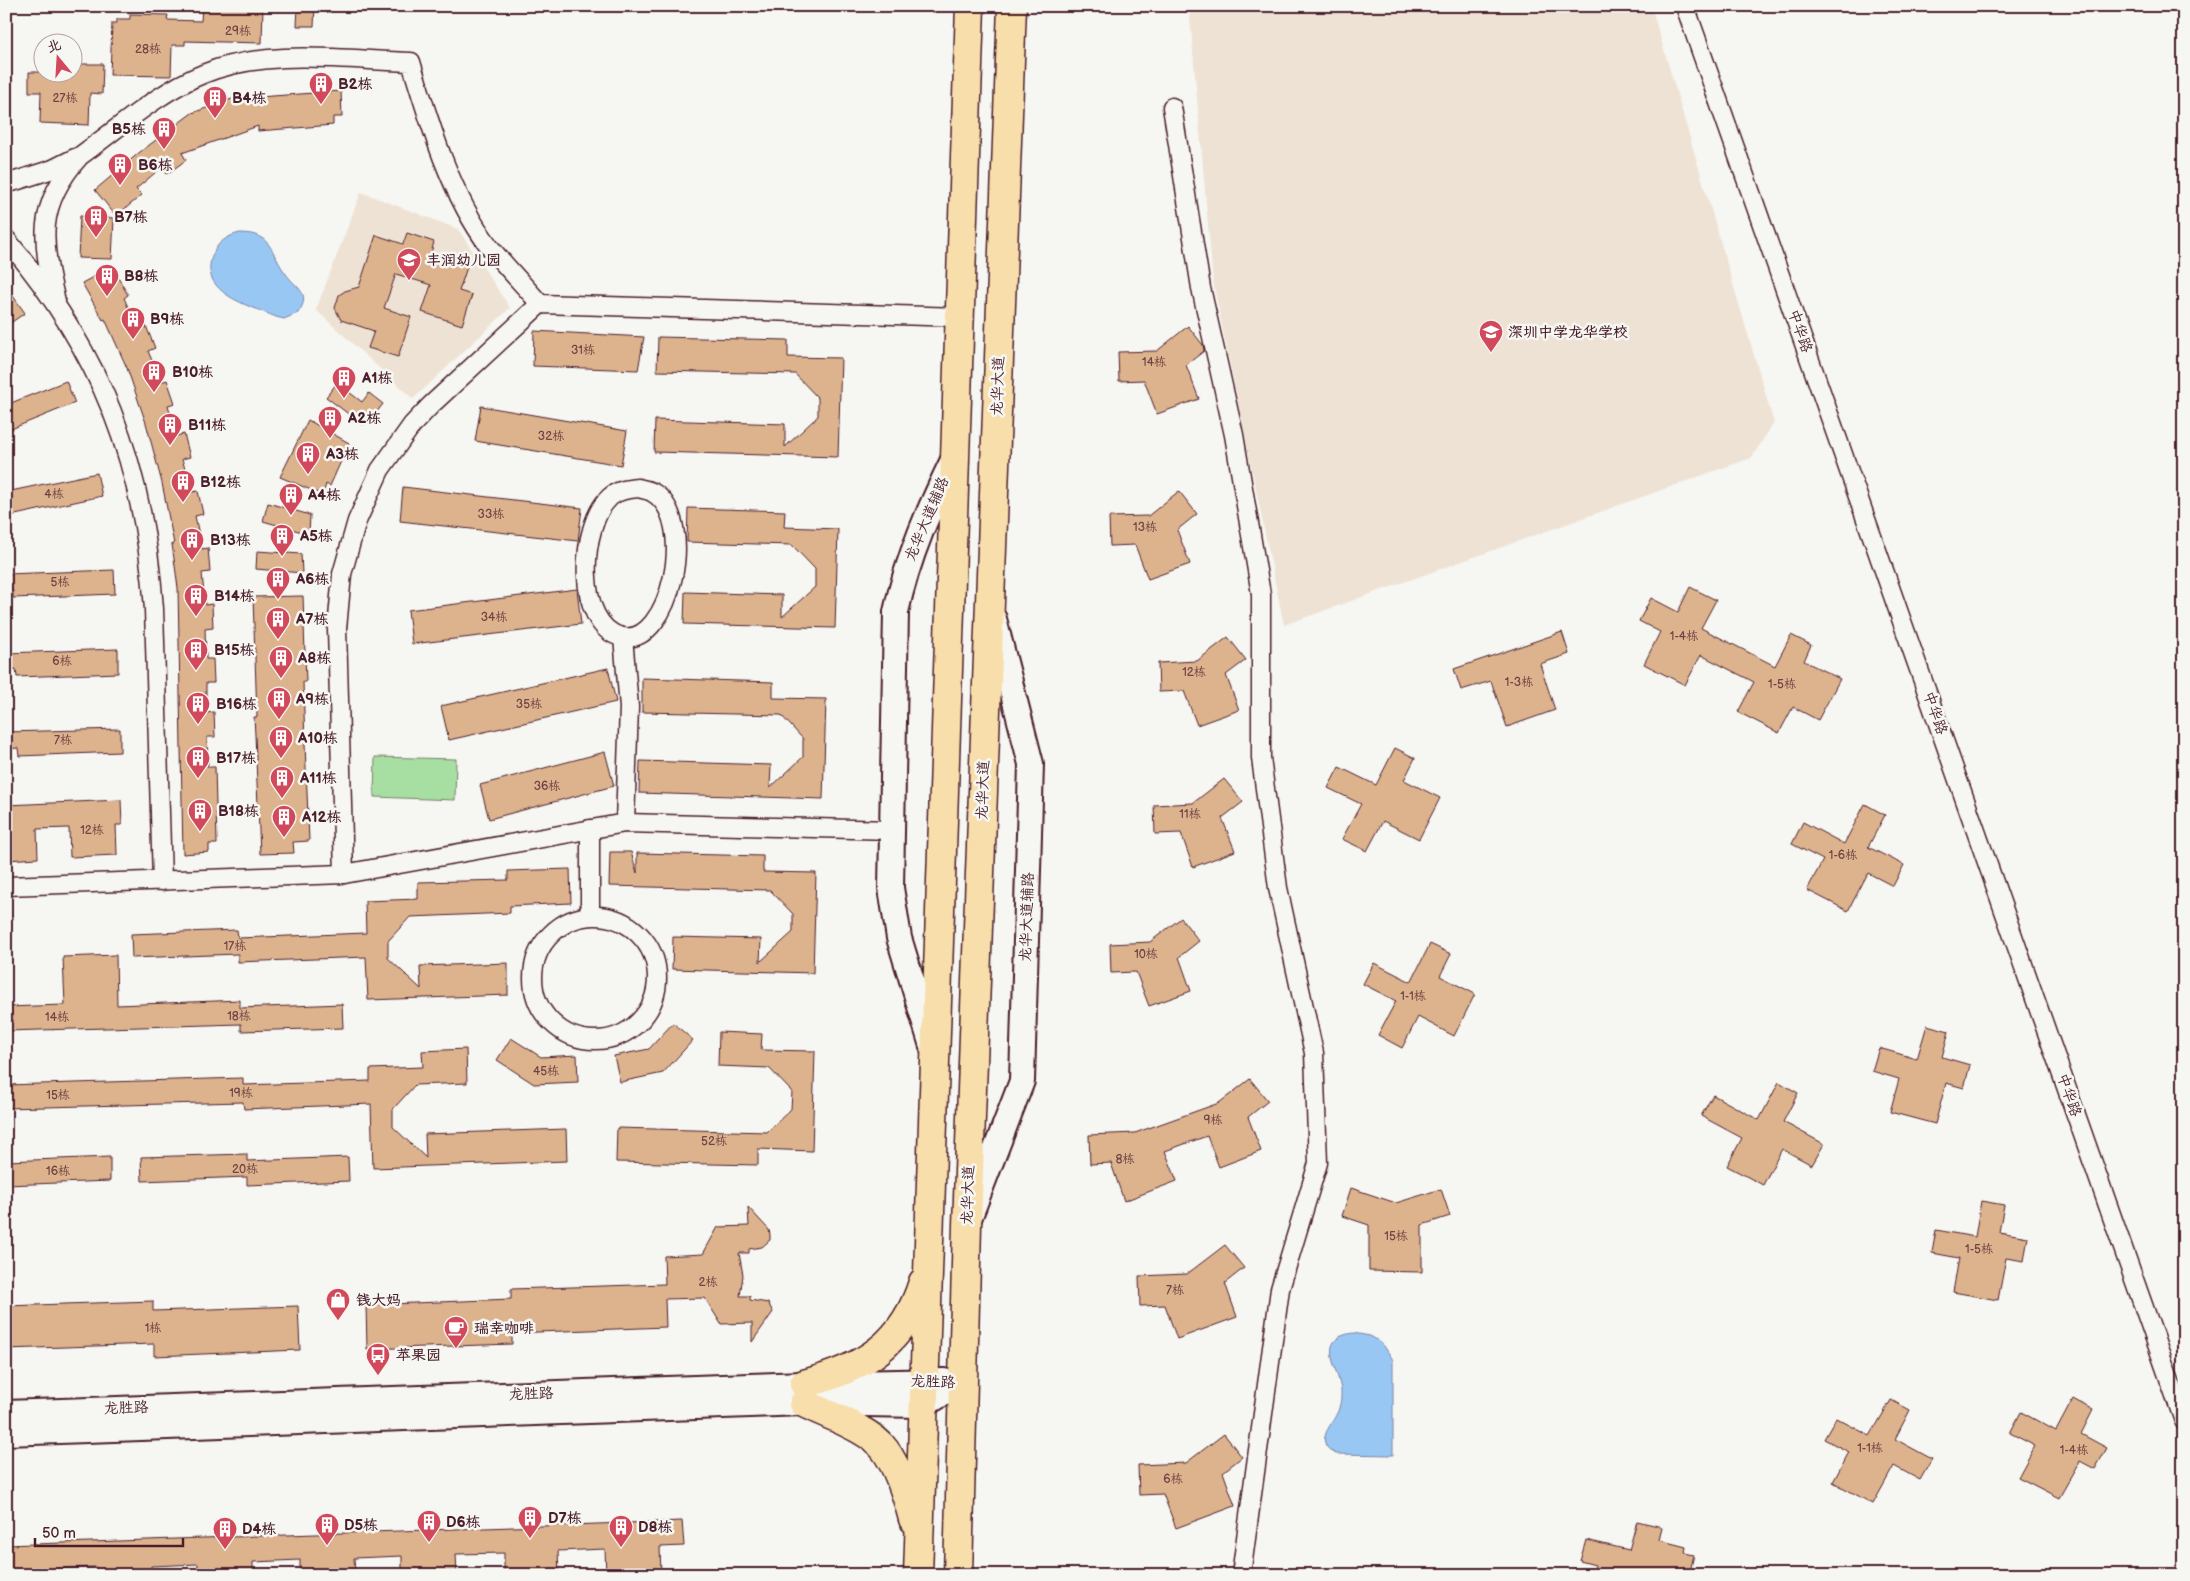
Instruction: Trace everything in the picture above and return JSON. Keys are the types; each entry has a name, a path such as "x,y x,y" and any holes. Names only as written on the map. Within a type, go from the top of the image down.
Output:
{"main road":[{"path":"918,1575 970,6"},
{"name":"龙华大道","path":"958,1575 967,1225 1012,6"},
{"name":"龙华大道辅路","path":"936,1061 899,938 893,910 891,888 896,612 906,567 928,510 956,453"},
{"name":"龙华大道辅路","path":"967,1225 1022,1081 1023,1071 1031,764 990,604"},
{"path":"918,1544 905,1493 884,1448 804,1394 856,1367 878,1352 905,1322 918,1298 929,1261"},
{"name":"龙胜路","path":"6,1412 924,1393 963,1382"},
{"name":"龙胜路","path":"6,1433 804,1394"}],"street":[{"name":"中华路","path":"1685,6 2184,1421"},
{"path":"6,184 53,169 80,156 171,91 204,73 225,66 268,59 411,62 441,154 471,215 489,245 540,304"},
{"path":"1172,107 1201,288 1234,435 1261,594 1261,758 1278,888 1314,1053 1318,1163 1280,1289 1241,1575"},
{"path":"56,302 45,258 45,226 53,195 69,168 80,156"},
{"path":"6,239 56,302 78,338 113,411 133,473 146,528 154,609 162,881"},
{"path":"344,874 337,629 342,574 357,521 380,470 412,425 540,304 960,317"},
{"path":"638,488 652,492 664,502 675,530 677,561 670,591 654,618 644,630 634,636 623,637 613,634 605,626 597,613 587,584 586,553 594,523 610,497 623,489 638,488"},
{"path":"623,637 629,707 625,823"},
{"path":"6,886 344,874 625,823 892,830"},
{"path":"590,829 590,916"},
{"path":"590,916 614,919 636,931 651,950 658,973 655,997 643,1019 624,1034 600,1041 576,1038 554,1026 539,1007 532,984 535,959 547,938 567,922 590,916"}],"shaded area":[{"name":"深圳中学龙华学校","path":"1189,6 1651,6 1774,423 1751,458 1284,625 1213,282"},
{"name":"丰润幼儿园","path":"361,192 458,229 510,308 413,399 316,310"}],"green space":[{"path":"375,757 456,759 455,800 374,797"}],"water":[{"path":"240,233 259,236 265,240 286,274 303,296 304,301 298,313 284,319 276,317 229,296 212,279 210,267 213,254 224,240"},
{"path":"1353,1333 1370,1336 1377,1340 1384,1346 1393,1360 1393,1455 1336,1454 1325,1444 1326,1432 1339,1408 1341,1397 1340,1385 1331,1353 1332,1346 1335,1340"}],"building":[{"path":"202,6 263,6 262,43 185,41 185,45 172,45 171,76 110,75 112,23 117,23 117,19 130,19 130,14 168,15 167,20 201,21"},
{"path":"298,6 315,6 314,26 297,26"},
{"path":"82,64 103,64 102,94 90,93 89,125 40,123 41,92 29,92 29,72 32,72 32,82 82,82"},
{"path":"341,91 342,117 333,117 333,125 258,131 258,126 182,153 186,160 167,174 162,167 136,189 142,195 116,216 95,190 140,152 192,113 232,99"},
{"name":"B7栋","path":"80,216 114,218 112,259 78,258"},
{"path":"407,233 434,242 431,253 468,264 459,291 472,295 462,325 422,312 431,285 396,274 384,308 411,317 398,357 368,348 374,331 341,320 335,308 339,295 359,287 376,235 403,244"},
{"path":"112,267 128,295 124,298 138,330 146,326 155,348 148,351 161,382 167,380 175,403 168,405 176,436 184,434 190,457 182,459 192,492 198,491 203,514 195,516 202,549 208,548 210,572 202,573 205,605 212,604 213,628 205,629 206,659 213,659 214,683 206,683 206,713 214,712 215,737 207,737 208,767 215,767 217,844 209,844 209,852 183,854 178,588 172,544 174,544 162,483 146,423 127,368 105,319 103,320 82,283"},
{"path":"6,286 25,313 6,326"},
{"path":"1188,326 1203,345 1204,351 1186,365 1199,399 1157,414 1144,380 1119,381 1118,352 1157,351"},
{"path":"534,331 644,337 638,370 533,366"},
{"path":"658,337 788,340 788,357 841,358 838,457 654,452 655,420 785,424 785,447 818,416 818,398 795,374 657,371"},
{"path":"66,381 75,403 6,431 6,405"},
{"name":"A1栋","path":"337,383 362,402 369,393 383,404 372,418 368,415 363,425 326,397"},
{"path":"481,406 627,431 621,465 475,441"},
{"path":"308,420 349,443 330,486 326,484 323,495 280,477"},
{"path":"97,473 102,496 6,517 6,492"},
{"path":"403,487 582,508 578,541 400,521"},
{"path":"1179,491 1197,514 1177,530 1190,564 1148,579 1135,545 1110,546 1109,517 1148,516"},
{"name":"A4栋","path":"268,503 310,515 309,534 263,521"},
{"path":"688,508 785,511 784,527 838,529 835,628 684,624 685,592 782,595 782,617 815,587 815,569 792,545 687,542"},
{"name":"A5栋","path":"257,551 301,554 302,573 256,569"},
{"path":"114,570 115,594 13,598 13,591 6,591 6,574"},
{"path":"1690,587 1716,600 1701,628 1775,666 1791,635 1811,645 1804,661 1840,679 1818,720 1793,707 1779,733 1738,712 1754,682 1701,655 1685,685 1644,664 1660,632 1639,621 1651,598 1678,612"},
{"path":"577,589 581,624 412,644 408,610"},
{"path":"303,596 306,682 303,682 309,841 293,842 294,853 260,854 254,717 257,717 253,597"},
{"path":"1562,632 1569,654 1540,664 1555,710 1507,727 1491,681 1461,690 1454,669"},
{"path":"1228,637 1246,660 1226,675 1239,710 1197,725 1184,691 1159,692 1158,663 1197,661"},
{"path":"118,649 118,673 17,677 16,669 6,670 6,653"},
{"path":"608,668 616,702 449,740 441,706"},
{"path":"642,678 773,682 773,698 826,699 823,799 639,793 640,761 771,765 770,788 803,757 803,739 781,715 642,712"},
{"path":"120,729 120,752 19,756 18,748 6,749 6,732"},
{"path":"1395,748 1415,758 1404,780 1440,798 1419,839 1383,821 1367,851 1342,839 1361,804 1328,788 1339,767 1376,785"},
{"path":"605,752 614,786 489,819 480,785"},
{"path":"1224,779 1243,802 1222,818 1235,851 1193,867 1181,833 1155,834 1154,805 1193,803"},
{"path":"121,800 122,825 116,825 117,855 70,857 69,828 37,829 38,858 6,860 6,805"},
{"path":"1865,804 1885,815 1868,847 1904,865 1893,886 1868,873 1848,911 1807,890 1823,860 1792,844 1803,822 1844,844"},
{"path":"610,852 631,852 637,873 637,853 763,856 763,872 816,873 813,973 672,969 673,937 761,939 760,962 793,932 793,914 770,890 609,886"},
{"path":"570,869 571,903 510,906 510,913 410,917 388,941 388,958 421,989 420,966 508,963 508,995 368,1000 366,957 238,962 238,954 132,958 131,934 237,930 238,938 366,933 365,901 418,899 418,882 508,880 508,871"},
{"path":"1181,918 1199,941 1179,957 1191,991 1149,1006 1136,972 1111,973 1110,944 1150,942"},
{"path":"1430,944 1451,954 1440,976 1475,994 1454,1036 1418,1017 1402,1048 1378,1035 1396,1001 1363,984 1374,963 1411,982"},
{"path":"116,955 117,1005 240,1000 240,1008 342,1004 343,1028 241,1031 241,1024 6,1031 6,1007 65,1005 63,957"},
{"path":"673,1023 693,1040 663,1073 620,1082 614,1056 649,1049"},
{"path":"1927,1025 1949,1031 1942,1057 1970,1065 1964,1088 1946,1083 1935,1124 1890,1112 1899,1079 1872,1071 1879,1048 1917,1059"},
{"path":"719,1032 762,1034 761,1050 815,1051 812,1151 758,1149 758,1165 616,1162 617,1128 767,1132 791,1109 792,1092 769,1068 718,1066"},
{"path":"511,1038 541,1057 577,1055 578,1082 534,1084 497,1060"},
{"path":"466,1049 467,1083 415,1085 393,1109 393,1127 426,1158 425,1134 566,1129 567,1161 373,1168 371,1104 244,1109 243,1102 6,1108 6,1085 243,1078 243,1085 370,1081 370,1069 423,1067 422,1051"},
{"path":"1250,1079 1268,1101 1248,1117 1261,1151 1219,1167 1207,1136 1165,1151 1177,1181 1124,1201 1111,1163 1090,1164 1089,1135 1135,1133 1219,1103"},
{"path":"1779,1082 1798,1093 1783,1122 1824,1144 1812,1165 1782,1149 1763,1185 1727,1166 1742,1138 1701,1116 1713,1095 1759,1120"},
{"path":"247,1154 247,1161 348,1157 349,1181 247,1185 247,1177 142,1181 141,1157"},
{"path":"110,1157 110,1181 6,1185 6,1161"},
{"path":"1351,1188 1396,1203 1441,1189 1450,1216 1422,1225 1422,1272 1369,1271 1369,1225 1342,1216"},
{"path":"1981,1201 2004,1205 1999,1232 2028,1237 2024,1261 2006,1258 1998,1300 1953,1292 1959,1258 1932,1253 1936,1230 1975,1237"},
{"path":"748,1207 769,1230 770,1240 762,1247 749,1249 749,1253 739,1253 743,1275 740,1296 750,1296 750,1300 768,1303 773,1312 752,1342 752,1323 721,1324 705,1298 665,1299 666,1327 512,1333 512,1344 367,1349 366,1305 511,1299 511,1289 665,1284 664,1256 703,1254 718,1227 749,1226"},
{"path":"1225,1245 1244,1268 1225,1283 1237,1317 1177,1339 1165,1305 1140,1306 1139,1276 1187,1274"},
{"path":"153,1301 153,1311 298,1306 300,1350 154,1356 154,1344 6,1349 6,1306"},
{"path":"2073,1399 2093,1410 2081,1434 2107,1448 2095,1469 2080,1461 2059,1498 2018,1477 2035,1446 2010,1433 2021,1412 2056,1431"},
{"path":"1891,1400 1910,1410 1895,1439 1932,1459 1920,1480 1894,1466 1873,1504 1833,1482 1849,1452 1824,1439 1836,1418 1870,1436"},
{"path":"1224,1434 1242,1457 1223,1472 1235,1506 1176,1528 1163,1494 1139,1495 1138,1465 1186,1463"},
{"path":"682,1521 684,1546 660,1547 661,1575 606,1575 605,1549 558,1551 559,1575 504,1575 504,1553 456,1554 457,1575 402,1575 402,1556 354,1558 355,1575 300,1575 300,1560 253,1562 253,1575 198,1575 198,1564 151,1566 151,1575 97,1575 96,1567 49,1569 49,1575 6,1575 6,1545"},
{"path":"1637,1521 1662,1528 1659,1540 1686,1547 1685,1553 1694,1555 1689,1575 1614,1575 1594,1570 1595,1565 1580,1561 1586,1540 1629,1550"}],"place":[{"name":"B2栋","path":"321,105"},
{"name":"B4栋","path":"215,119"},
{"name":"B5栋","path":"164,150"},
{"name":"B6栋","path":"120,186"},
{"name":"B7栋","path":"96,238"},
{"name":"丰润幼儿园","path":"409,281"},
{"name":"B8栋","path":"107,297"},
{"name":"B9栋","path":"133,340"},
{"name":"深圳中学龙华学校","path":"1491,353"},
{"name":"B10栋","path":"154,393"},
{"name":"A1栋","path":"344,399"},
{"name":"A2栋","path":"330,439"},
{"name":"B11栋","path":"170,446"},
{"name":"A3栋","path":"308,475"},
{"name":"B12栋","path":"183,503"},
{"name":"A4栋","path":"291,516"},
{"name":"A5栋","path":"282,557"},
{"name":"B13栋","path":"192,561"},
{"name":"A6栋","path":"278,600"},
{"name":"B14栋","path":"196,617"},
{"name":"A7栋","path":"278,640"},
{"name":"B15栋","path":"196,671"},
{"name":"A8栋","path":"281,679"},
{"name":"A9栋","path":"279,720"},
{"name":"B16栋","path":"198,725"},
{"name":"A10栋","path":"281,759"},
{"name":"B17栋","path":"198,779"},
{"name":"A11栋","path":"282,799"},
{"name":"B18栋","path":"200,832"},
{"name":"A12栋","path":"284,838"},
{"name":"钱大妈","path":"338,1321"},
{"name":"瑞幸咖啡","path":"456,1349"},
{"name":"苹果园","path":"378,1376"},
{"name":"D7栋","path":"530,1539"},
{"name":"D6栋","path":"429,1543"},
{"name":"D5栋","path":"327,1546"},
{"name":"D8栋","path":"621,1548"},
{"name":"D4栋","path":"225,1550"}]}
